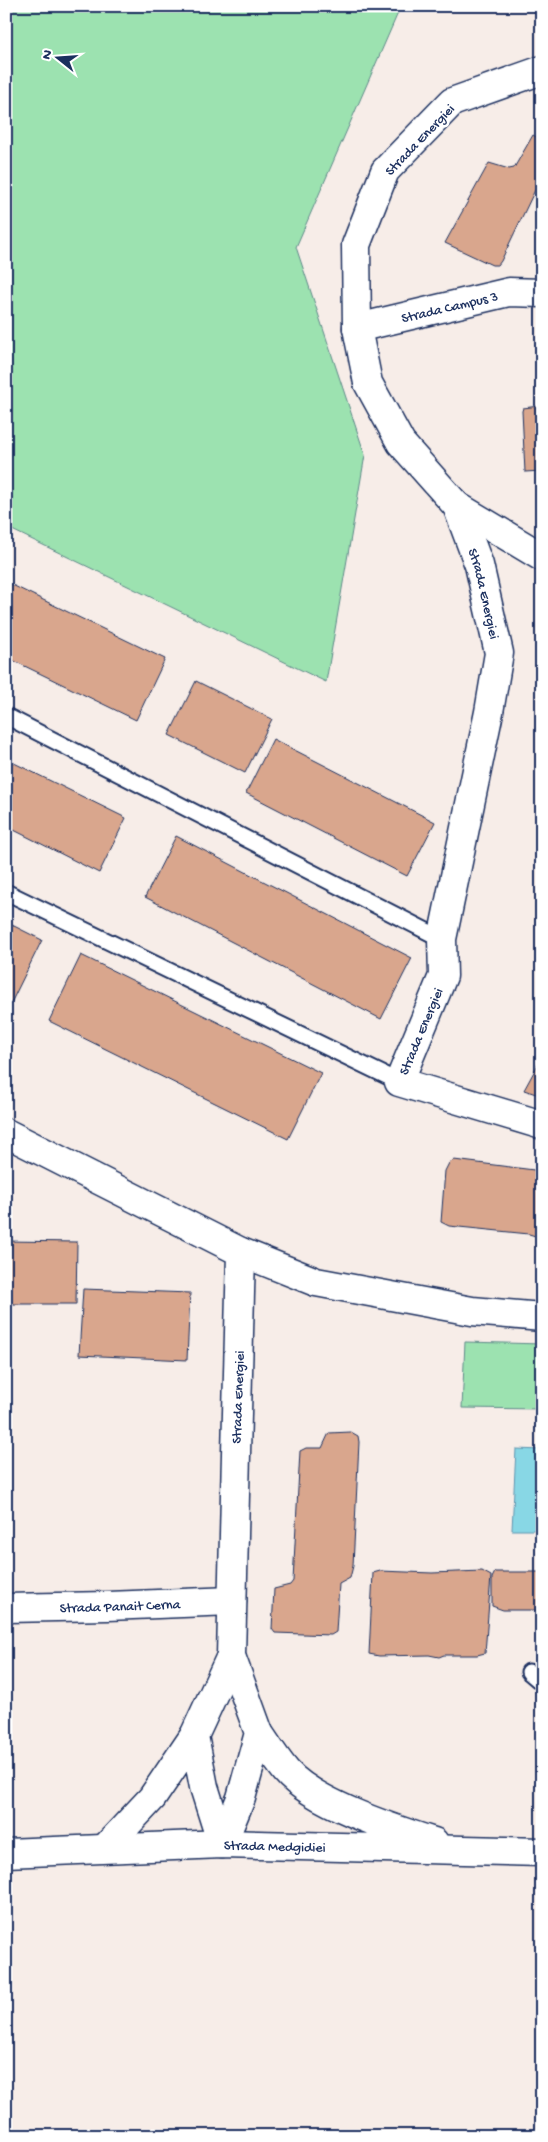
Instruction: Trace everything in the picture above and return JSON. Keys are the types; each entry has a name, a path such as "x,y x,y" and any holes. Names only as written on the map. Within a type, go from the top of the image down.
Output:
{"street":[{"name":"Strada Energiei","path":"542,70 452,102 385,171 356,245 357,328 368,383 402,443 457,506 479,565 499,653 489,712 442,939 443,976 398,1082 542,1125"},
{"name":"Strada Campus 3","path":"357,328 509,292 542,293"},
{"path":"457,506 542,557"},
{"path":"6,1133 241,1252 316,1282 472,1311 542,1317"},
{"name":"Strada Energiei","path":"241,1252 231,1656 259,1733 286,1772 308,1789 348,1810 462,1852"},
{"name":"Strada Panait Cerna","path":"6,1608 232,1601"},
{"name":"Strada Energiei","path":"106,1847 152,1798 194,1736 231,1656"},
{"path":"222,1844 241,1798 259,1733"},
{"path":"194,1736 204,1787 222,1844"},
{"name":"Strada Medgidiei","path":"6,1853 106,1847 222,1844 462,1852 542,1852"}],"lane":[{"path":"6,716 442,939"},
{"path":"6,892 398,1082"},
{"path":"529,1672 542,1683"}],"green space":[{"path":"6,6 401,6 296,247 365,455 326,682 6,527"},
{"path":"465,1342 542,1344 542,1409 462,1408"}],"water":[{"path":"516,1449 542,1450 542,1530 512,1530"}],"building":[{"path":"533,135 542,140 542,184 535,190 498,265 492,265 445,243 489,163 509,169 514,168"},
{"path":"542,401 542,471 525,472 522,411 523,408 539,406"},
{"path":"6,582 165,659 136,720 6,657"},
{"path":"196,681 272,719 245,773 169,735"},
{"path":"273,739 435,822 407,876 246,793"},
{"path":"6,759 126,818 99,873 6,826"},
{"path":"176,836 412,958 381,1019 145,897"},
{"path":"6,922 42,940 11,1003 6,1001"},
{"path":"81,955 321,1073 288,1139 49,1021"},
{"path":"542,1057 542,1096 524,1090"},
{"path":"454,1160 542,1171 542,1238 529,1234 449,1226 441,1222 445,1171 449,1163"},
{"path":"6,1241 77,1242 76,1304 6,1304"},
{"path":"83,1289 190,1293 187,1360 79,1355"},
{"path":"351,1432 358,1436 359,1442 353,1566 350,1578 339,1584 336,1632 331,1635 275,1633 272,1629 274,1589 290,1585 293,1581 300,1451 306,1448 322,1448 329,1433"},
{"path":"380,1571 432,1573 482,1571 491,1576 485,1653 477,1655 444,1655 439,1657 429,1655 379,1656 369,1654 373,1573"},
{"path":"495,1572 542,1572 542,1610 503,1610 492,1606 492,1578"}]}
